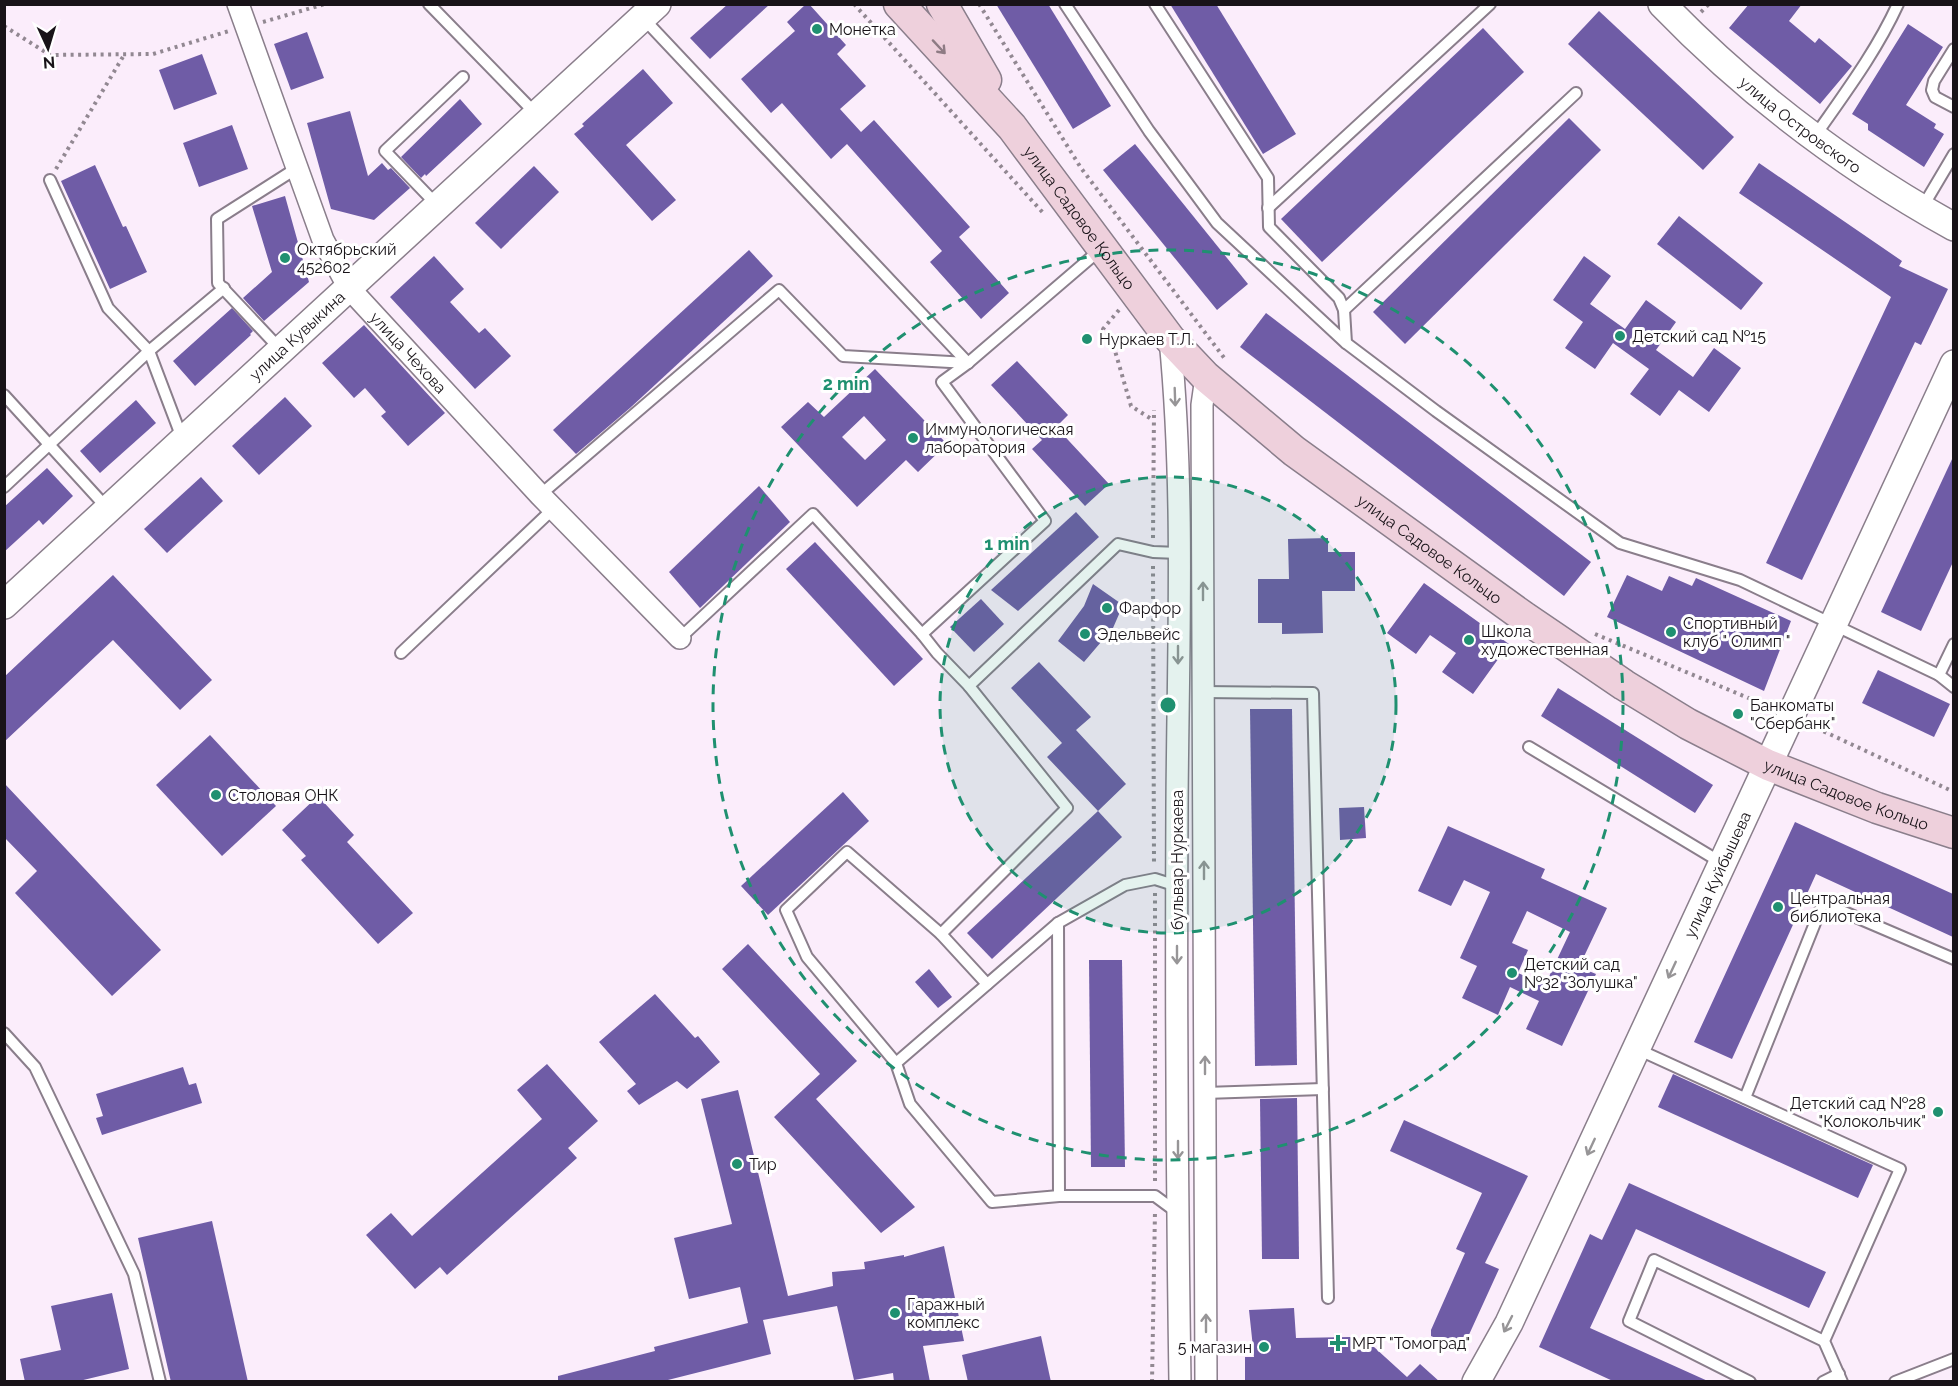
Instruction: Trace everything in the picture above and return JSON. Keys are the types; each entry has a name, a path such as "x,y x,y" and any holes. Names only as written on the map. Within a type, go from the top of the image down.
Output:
{"main road":[{"name":"улица Садовое Кольцо","path":"899,4 1012,127 1170,339 1217,370 1294,451 1524,617 1624,685 1688,724 1768,765 1877,808 1953,833"},
{"name":"улица Садовое Кольцо","path":"942,4 1012,127"}],"street":[{"name":"улица Чехова","path":"238,4 323,240 349,288 547,501 680,638"},
{"name":"улица Островского","path":"1662,4 1744,81 1814,137 1921,209 1953,227"},
{"name":"улица Кувыкина","path":"4,605 654,9"},
{"name":"бульвар Нуркаева","path":"1170,339 1174,381 1179,553 1176,886 1180,1382"},
{"name":"улица Куйбышева","path":"1484,1379 1953,364"},
{"name":"бульвар Нуркаева","path":"1206,1382 1202,405 1217,370"}],"lane":[{"path":"429,4 537,116"},
{"path":"1065,4 1149,131 1217,223 1346,343 1620,543 1740,580 1940,675 1953,687"},
{"path":"1155,4 1268,178 1269,227 1339,298 1344,310 1346,343"},
{"path":"1268,208 1490,4"},
{"path":"1814,137 1864,67 1898,4"},
{"path":"654,9 968,363"},
{"path":"1953,49 1934,81 1932,90 1935,97 1953,107"},
{"path":"439,206 386,151 463,77"},
{"path":"1344,310 1576,93"},
{"path":"1921,209 1953,154"},
{"path":"281,351 218,283 217,219 297,168"},
{"path":"50,180 108,308 149,351 183,441"},
{"path":"922,633 1045,521 942,382 968,363 1102,248"},
{"path":"4,487 149,351 224,288"},
{"path":"401,653 547,501 779,290 843,356 968,363"},
{"path":"4,395 108,510"},
{"path":"680,638 813,514 969,686 1067,808 941,934"},
{"path":"969,686 1118,544 1153,552 1179,553"},
{"path":"1940,675 1953,644"},
{"path":"1203,692 1313,693 1328,1298"},
{"path":"1529,747 1722,863"},
{"path":"987,984 941,934 847,852 786,910 807,957 896,1063 910,1104 992,1202 1059,1196 1155,1196 1178,1214"},
{"path":"896,1063 1058,923 1125,885 1155,879 1176,886"},
{"path":"1745,1098 1823,903 1953,959"},
{"path":"1058,923 1059,1196"},
{"path":"4,1033 35,1067 134,1274 160,1382"},
{"path":"1636,1048 1900,1169 1824,1341"},
{"path":"1205,1093 1323,1089"},
{"path":"1750,1382 1629,1321 1654,1260 1824,1341 1840,1378 1823,1382"},
{"path":"1895,1382 1953,1359"}],"path":[{"path":"4,26 50,55 153,54 325,4"},
{"path":"854,4 1048,218"},
{"path":"979,4 1081,168 1217,370"},
{"path":"50,180 125,54"},
{"path":"1127,316 1122,306 1103,329 1111,337 1131,406 1153,420"},
{"path":"1153,552 1154,409"},
{"path":"1590,632 1790,715 1953,792"},
{"path":"1152,1382 1155,1196"}],"building":[{"path":"728,4 770,4 710,59 690,38"},
{"path":"806,4 809,4 846,45 837,54 866,86 840,109 861,132 874,120 970,227 959,237 1009,293 981,319 930,262 942,251 847,144 831,159 782,103 771,113 741,79 795,31 787,22"},
{"path":"996,4 1048,4 1111,106 1073,129"},
{"path":"1170,4 1216,4 1296,134 1263,154"},
{"path":"1749,4 1802,4 1789,21 1815,43 1819,38 1852,66 1820,104 1729,28"},
{"path":"1599,11 1734,137 1703,170 1568,44"},
{"path":"1908,24 1943,47 1906,105 1936,124 1934,128 1944,134 1924,167 1868,130 1868,124 1852,114"},
{"path":"1483,28 1524,72 1322,262 1281,219"},
{"path":"307,32 324,78 291,90 274,44"},
{"path":"202,54 217,94 174,110 159,70"},
{"path":"643,69 673,103 626,145 676,200 652,221 574,134"},
{"path":"460,99 482,124 426,176 425,174 421,178 401,157"},
{"path":"350,111 368,176 382,163 388,170 391,168 410,188 374,220 331,209 307,123"},
{"path":"1569,118 1601,150 1405,344 1373,312"},
{"path":"232,125 248,169 199,187 183,143"},
{"path":"1135,144 1248,284 1217,310 1103,170"},
{"path":"1759,163 1902,261 1899,266 1948,289 1921,345 1915,342 1802,580 1766,563 1891,297 1739,193"},
{"path":"95,165 123,227 126,226 147,272 110,289 61,181"},
{"path":"534,166 559,192 501,249 475,223"},
{"path":"285,196 309,282 264,321 243,298 272,272 252,206"},
{"path":"1679,216 1763,283 1741,310 1657,244"},
{"path":"749,250 773,276 630,408 576,454 553,430"},
{"path":"434,256 464,289 450,302 479,333 485,328 511,356 475,389 390,297"},
{"name":"Детский сад №15","path":"1584,256 1611,276 1590,304 1625,329 1646,300 1676,322 1656,350 1693,377 1714,348 1741,368 1709,412 1679,390 1660,416 1630,394 1649,369 1613,343 1595,369 1565,348 1583,322 1553,300"},
{"path":"232,308 253,331 195,386 173,361"},
{"path":"1266,313 1591,562 1564,596 1240,347"},
{"path":"364,325 445,413 408,446 381,416 386,412 365,388 354,398 322,363"},
{"path":"1017,361 1068,415 1056,427 1109,484 1085,506 1032,449 1042,440 991,385"},
{"name":"Иммунологическая лаборатория","path":"875,369 947,444 918,472 906,460 857,507 781,427 808,402 824,417","holes":["864,416 886,440 865,460 842,437"]},
{"path":"285,397 312,426 259,475 232,446"},
{"path":"136,400 156,423 100,473 80,451"},
{"path":"1953,457 1953,562 1921,631 1881,612"},
{"path":"47,468 73,496 43,525 39,520 4,552 4,507"},
{"path":"201,477 223,501 167,553 144,529"},
{"path":"759,486 790,522 700,608 669,572"},
{"path":"1076,512 1099,537 1018,611 991,590"},
{"path":"1328,538 1328,552 1355,552 1355,591 1322,591 1323,633 1282,634 1282,623 1258,623 1258,579 1289,579 1288,539"},
{"path":"815,542 923,659 894,686 786,569"},
{"path":"113,575 212,680 180,710 113,640 4,742 4,677"},
{"name":"Спортивный клуб \" Олимп \"","path":"1627,575 1662,591 1669,576 1692,586 1696,578 1791,621 1764,691 1607,617"},
{"name":"Школа художественная","path":"1424,583 1509,644 1473,694 1442,672 1456,653 1430,635 1416,654 1387,633"},
{"name":"Эдельвейс","path":"1093,584 1123,605 1113,628 1084,662 1058,641 1084,606"},
{"path":"981,599 1004,624 974,652 950,627"},
{"path":"1039,662 1091,717 1076,730 1126,784 1098,811 1047,757 1062,743 1011,688"},
{"path":"1878,670 1950,704 1934,737 1862,703"},
{"path":"1558,688 1713,785 1695,813 1541,716"},
{"path":"1250,709 1292,709 1297,1065 1255,1066"},
{"name":"Столовая ОНК","path":"210,735 276,806 222,856 156,785"},
{"path":"4,783 161,950 112,996 15,893 37,871 4,837"},
{"path":"843,792 869,821 768,915 741,886"},
{"path":"318,796 354,835 347,842 413,913 378,944 301,860 306,856 282,830"},
{"path":"1364,807 1366,838 1340,840 1339,808"},
{"path":"1098,811 1122,837 992,959 967,933"},
{"path":"1795,822 1953,894 1953,937 1816,874 1732,1059 1694,1042"},
{"path":"1448,826 1545,869 1541,878 1607,908 1579,967 1596,974 1562,1046 1526,1029 1539,1001 1510,987 1498,1015 1462,998 1477,966 1460,958 1490,892 1464,880 1451,906 1418,891","holes":["1527,911 1570,932 1545,985 1518,973 1528,950 1512,943"]},
{"path":"748,944 857,1061 816,1099 915,1207 881,1233 774,1117 820,1074 722,969"},
{"path":"1089,960 1122,960 1125,1167 1091,1167"},
{"path":"929,969 952,997 938,1008 915,982"},
{"path":"655,994 695,1038 698,1036 720,1062 687,1089 677,1081 639,1105 627,1091 636,1084 599,1042"},
{"path":"547,1064 598,1121 568,1148 577,1158 447,1275 440,1267 415,1289 366,1235 391,1213 412,1236 542,1119 517,1090"},
{"path":"183,1067 189,1085 196,1083 202,1103 102,1135 96,1118 103,1116 96,1094"},
{"path":"1673,1074 1873,1165 1858,1198 1658,1107"},
{"path":"738,1090 788,1296 833,1286 832,1272 865,1269 864,1262 904,1255 904,1257 944,1246 964,1341 923,1346 930,1382 894,1382 893,1373 854,1380 837,1306 763,1320 771,1354 660,1382 558,1382 558,1376 655,1351 654,1347 748,1323 740,1287 689,1299 674,1238 732,1224 701,1099"},
{"path":"1297,1098 1299,1259 1262,1259 1260,1099"},
{"path":"1404,1120 1528,1176 1485,1263 1499,1269 1462,1350 1431,1336 1431,1330 1465,1253 1456,1249 1482,1193 1390,1151"},
{"path":"1629,1183 1826,1272 1809,1308 1636,1229 1590,1328 1710,1382 1615,1382 1539,1347 1590,1234 1602,1240"},
{"path":"212,1221 248,1382 171,1382 138,1238"},
{"path":"112,1293 129,1369 75,1382 25,1382 20,1359 61,1350 51,1306"},
{"path":"1294,1308 1296,1338 1350,1337 1374,1347 1407,1377 1420,1364 1440,1382 1245,1382 1245,1357 1254,1357 1249,1310"},
{"path":"1041,1336 1051,1382 968,1382 962,1355"}],"place":[{"name":"Монетка","path":"817,29"},
{"name":"Октябрьский 452602","path":"285,258"},
{"name":"Детский сад №15","path":"1620,336"},
{"name":"Нуркаев Т.Л.","path":"1087,339"},
{"name":"Иммунологическая лаборатория","path":"913,438"},
{"name":"Фарфор","path":"1107,608"},
{"name":"Спортивный клуб \" Олимп \"","path":"1671,632"},
{"name":"Эдельвейс","path":"1085,634"},
{"name":"Школа художественная","path":"1469,640"},
{"name":"Банкоматы \"Сбербанк\"","path":"1738,714"},
{"name":"Столовая ОНК","path":"216,795"},
{"name":"Центральная библиотека","path":"1778,907"},
{"name":"Детский сад №32 \"Золушка\"","path":"1512,973"},
{"name":"Детский сад №28 \"Колокольчик\"","path":"1938,1112"},
{"name":"Тир","path":"737,1164"},
{"name":"Гаражный комплекс","path":"895,1313"},
{"name":"МРТ \"Томоград\"","path":"1338,1343"},
{"name":"5 магазин","path":"1264,1347"}]}
